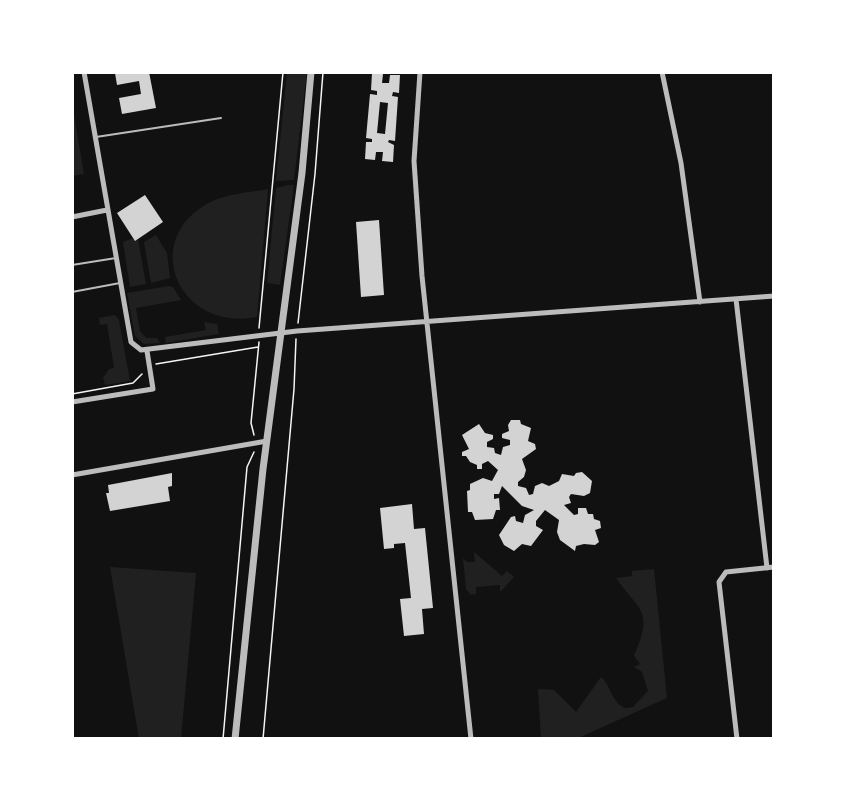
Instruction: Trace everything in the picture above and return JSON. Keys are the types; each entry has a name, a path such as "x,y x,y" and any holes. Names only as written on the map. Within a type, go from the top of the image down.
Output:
{"street":[{"path":"84,72 131,342 147,351 282,332 774,296"},
{"path":"235,739 267,441 302,173 311,72"},
{"path":"420,72 414,161 426,322 471,739"},
{"path":"662,72 681,163 700,302"},
{"path":"72,217 107,210"},
{"path":"736,300 767,568"},
{"path":"72,402 153,389 147,351"},
{"path":"72,475 267,441"},
{"path":"737,739 719,582 726,572 774,567"}],"lane":[{"path":"94,138 221,118"},
{"path":"72,266 116,258"},
{"path":"72,292 120,283"}],"path":[{"path":"260,320 283,72"},
{"path":"298,317 315,174 323,72"},
{"path":"263,739 296,345"},
{"path":"72,394 133,383 149,368 159,363 258,347 251,423 255,442 247,467 223,739"}],"shaded area":[{"path":"287,72 307,72 294,180 276,181"},
{"path":"72,103 84,174 72,176"},
{"path":"294,185 280,285 267,283 276,188"},
{"path":"268,189 257,317 230,318 208,312 190,299 178,282 173,263 175,243 184,224 202,207 217,199"},
{"path":"156,235 167,253 170,278 151,283 144,242"},
{"path":"133,238 135,241 138,239 146,284 130,287 123,242"},
{"path":"173,287 181,300 136,308 140,331 146,338 157,338 160,343 144,344 135,336 127,293"},
{"path":"115,315 119,320 130,381 105,385 103,378 109,369 114,368 107,324 100,325 99,318"},
{"path":"204,322 217,324 219,334 166,343 165,337 206,330"},
{"path":"474,552 502,576 507,571 514,577 500,592 500,585 476,587 476,594 471,595 466,589 463,558 467,562 475,562"},
{"path":"110,567 196,573 181,739 139,739"},
{"path":"654,569 667,698 576,739 541,739 538,689 554,690 576,712 601,677 614,699 626,708 633,707 648,691 642,672 634,667 640,664 634,656 643,629 642,612 616,578 632,576 632,571"}],"building":[{"path":"149,72 156,108 122,114 119,98 141,94 139,81 117,85 115,73"},
{"path":"372,73 383,74 382,83 389,83 390,75 400,75 399,93 393,92 392,96 398,97 395,141 389,140 388,142 394,145 393,162 382,161 383,152 376,152 375,160 365,159 366,142 372,142 372,139 366,138 370,94 377,95 377,91 371,90","holes":["380,102 388,103 385,134 377,133"]},
{"path":"145,195 163,222 135,241 117,213"},
{"path":"379,220 384,295 361,297 356,222"},
{"path":"511,420 520,420 521,424 531,428 528,441 535,444 536,449 522,459 526,470 524,477 518,482 518,486 526,488 529,495 533,494 535,486 542,483 549,486 559,481 562,474 574,476 582,472 592,481 590,493 584,496 571,494 569,497 571,503 564,505 574,515 578,514 578,508 586,508 588,514 593,514 594,519 600,521 601,528 595,530 599,542 595,545 576,546 575,551 560,540 557,532 559,520 545,510 536,521 536,526 543,530 531,546 522,544 514,551 504,545 499,535 511,517 515,516 516,521 523,523 525,515 534,510 522,506 502,486 499,494 494,494 494,499 499,498 500,510 496,510 493,519 475,520 472,512 468,512 467,491 470,490 470,484 483,478 492,481 498,470 488,461 482,464 482,469 477,469 477,465 470,462 466,456 462,456 462,452 469,449 462,435 479,424 485,433 493,435 493,439 487,442 487,447 494,448 495,453 501,455 503,447 510,445 510,440 502,438 502,434 509,431 508,425"},
{"path":"172,473 172,486 168,487 170,501 110,511 106,493 109,493 108,485"},
{"path":"412,504 414,529 425,528 433,608 422,609 424,634 404,636 400,599 411,598 405,543 394,544 394,548 384,549 380,508"}]}
